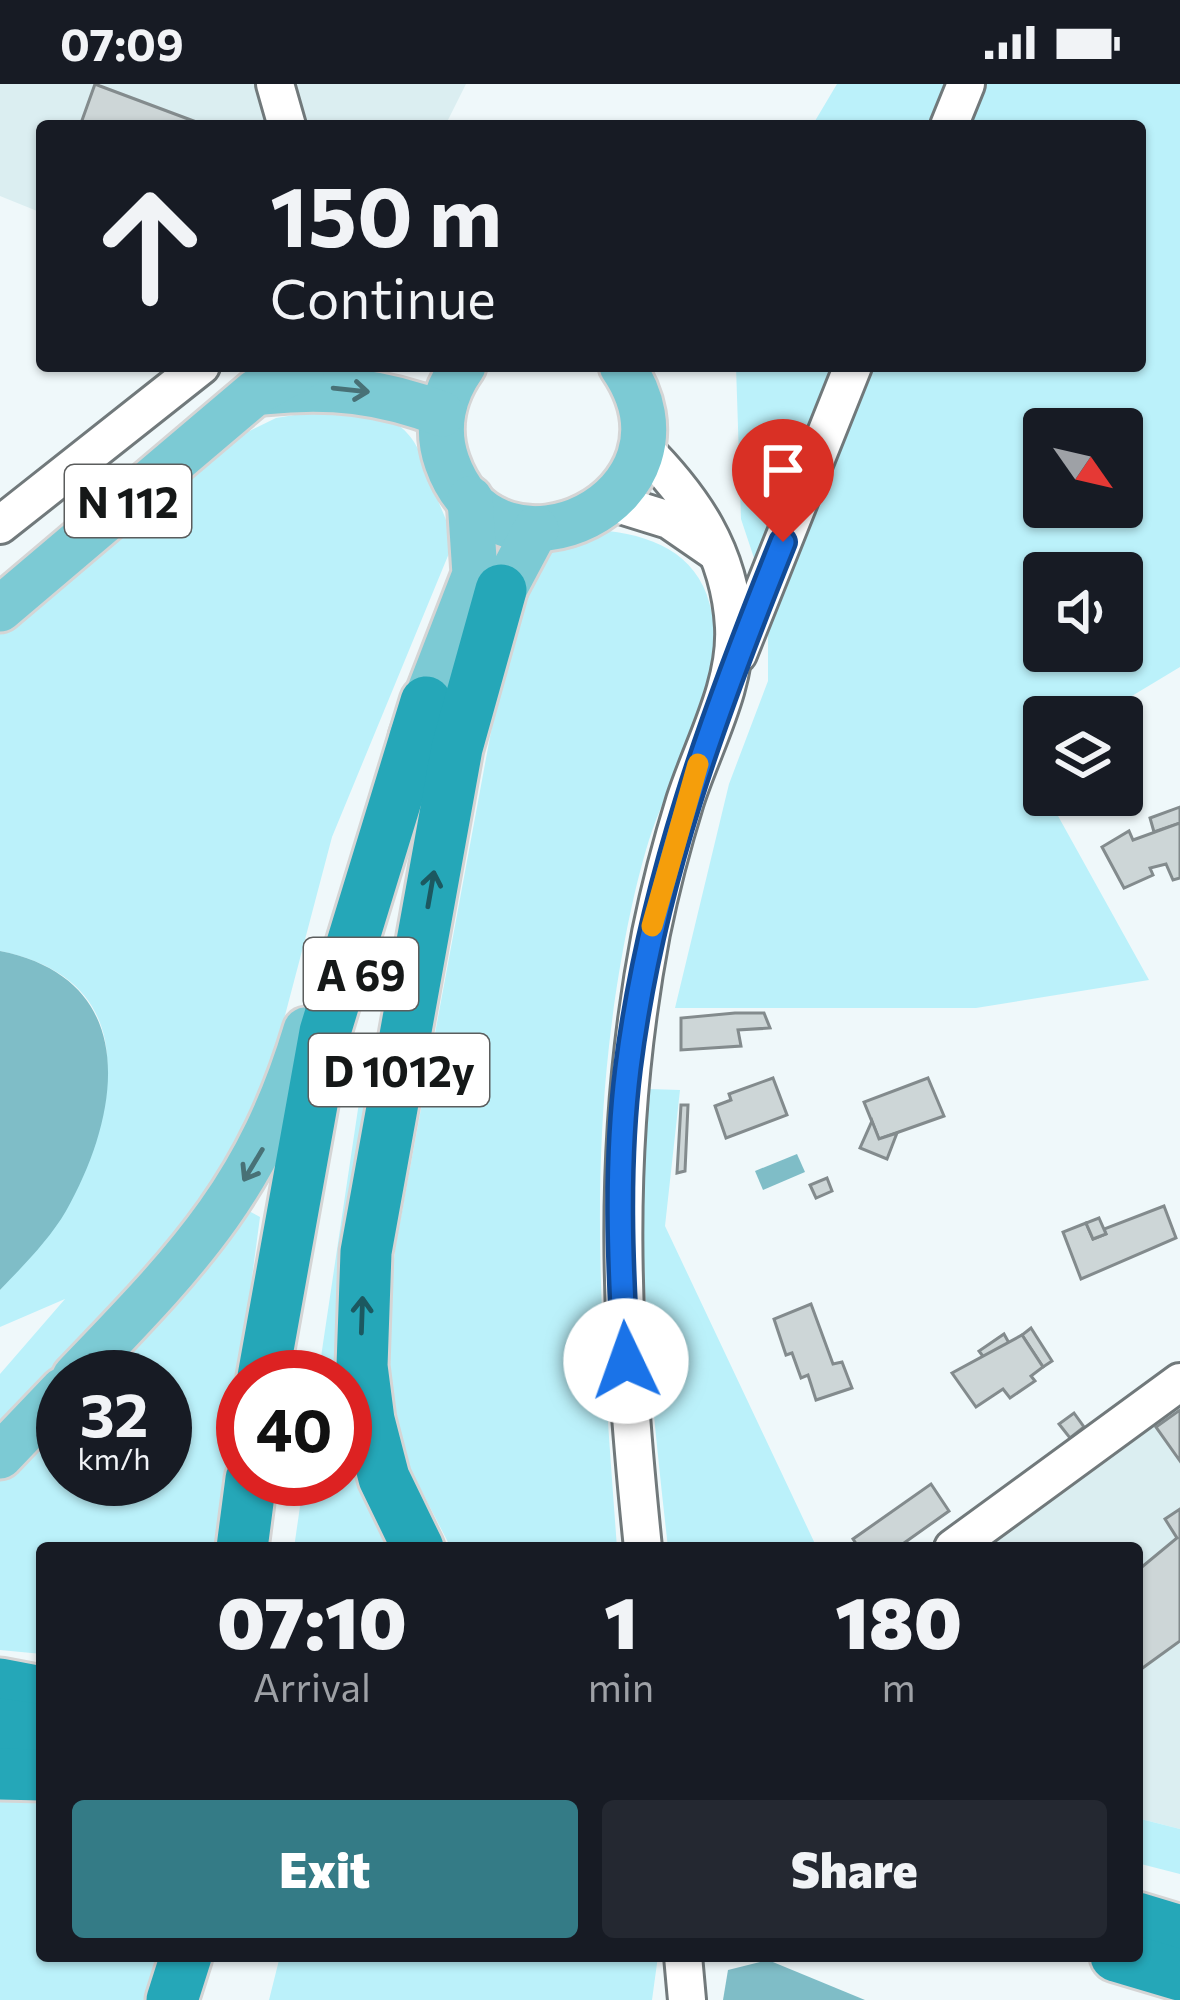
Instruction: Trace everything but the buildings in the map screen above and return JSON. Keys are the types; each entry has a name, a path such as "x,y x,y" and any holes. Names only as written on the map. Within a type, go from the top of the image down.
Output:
{"highway":[{"name":"D 1012y","path":"415,1542 384,1478 369,1420 362,1366 366,1252 457,748 501,590"},
{"name":"A 69","path":"268,1350 325,1032 426,702"},
{"path":"243,1542 247,1506"},
{"path":"0,1684 36,1691"},
{"path":"0,1724 36,1729"},
{"path":"0,1774 36,1775"},
{"path":"1143,1920 1180,1931"},
{"path":"172,2000 184,1962"},
{"path":"1136,1962 1180,1975"}],"main road":[{"name":"N 112","path":"0,609 256,392 293,372"},
{"path":"426,702 475,574 470,499 443,451 442,414 460,372"},
{"path":"470,499 500,520 536,529 576,523 611,502 631,476 641,446 642,413 630,372"},
{"path":"256,392 319,386 386,393 442,414"},
{"path":"501,590 536,529"},
{"name":"A 69","path":"293,1350 347,1028 382,891 442,718 501,590"},
{"name":"A 69","path":"101,1350 206,1236 265,1146 285,1101 349,889 426,702"},
{"path":"0,1456 36,1418"},
{"path":"266,1542 270,1506"},
{"path":"200,2000 208,1962"}],"street":[{"path":"275,84 285,120"},
{"path":"951,120 966,84"},
{"path":"0,525 193,372"},
{"path":"643,1542 619,1246 627,1072 653,924 684,804 730,674 852,372"},
{"path":"641,446 690,495 717,554 734,629 730,674"},
{"path":"611,502 669,520 717,554"},
{"path":"961,1542 1180,1382"},
{"path":"684,1962 687,2000"}],"shaded area":[{"path":"0,84 466,84 448,120 36,120 36,211 0,196"},
{"path":"837,84 1180,84 1180,667 1132,696 1023,696 1023,816 1058,816 1149,980 976,1008 675,1008 729,784 768,681 768,600 741,519 736,372 1146,372 1146,120 816,120"},
{"path":"325,410 370,415 399,426 410,436 427,468 452,546 332,837 273,1061 231,1169 177,1242 75,1350 36,1350 36,1391 0,1429 0,1374 65,1299 0,1327 0,1290 33,1251 88,1153 104,1101 107,1051 93,1007 58,973 0,951 0,629 219,446 276,418"},
{"path":"608,531 645,539 676,554 699,578 707,595 714,642 711,671 642,864 624,942 609,1046 600,1234 617,1542 448,1542 405,1459 385,1358 395,1249 495,710 488,704 531,581 552,552"},
{"path":"420,869 348,1285 361,1350 322,1350 358,1109"},
{"path":"0,951 45,966 77,989 97,1019 107,1054 107,1092 99,1132 66,1211 0,1290"},
{"path":"649,1089 680,1090 665,1226 814,1542 667,1542 644,1262"},
{"path":"797,1154 805,1172 763,1190 755,1171"},
{"path":"245,1209 260,1217 242,1350 216,1350 216,1506 222,1506 217,1542 36,1542 36,1653 0,1650 0,1478 36,1440 36,1506 192,1506 192,1350 121,1350"},
{"path":"372,1404 400,1542 295,1542 300,1506 372,1506"},
{"path":"1180,1405 1180,1829 1143,1820 1143,1542 986,1542"},
{"path":"36,1792 36,1962 154,1962 144,2000 0,2000 0,1793"},
{"path":"1143,1820 1180,1829 1180,1874 1143,1865"},
{"path":"278,1962 657,1962 652,2000 269,2000"},
{"path":"773,1962 865,2000 723,2000 728,1970"}],"slow traffic":[{"path":"652,926 698,764"}],"route":[{"path":"626,1361 619,1246 625,1101 653,924 684,804 783,542"}]}
